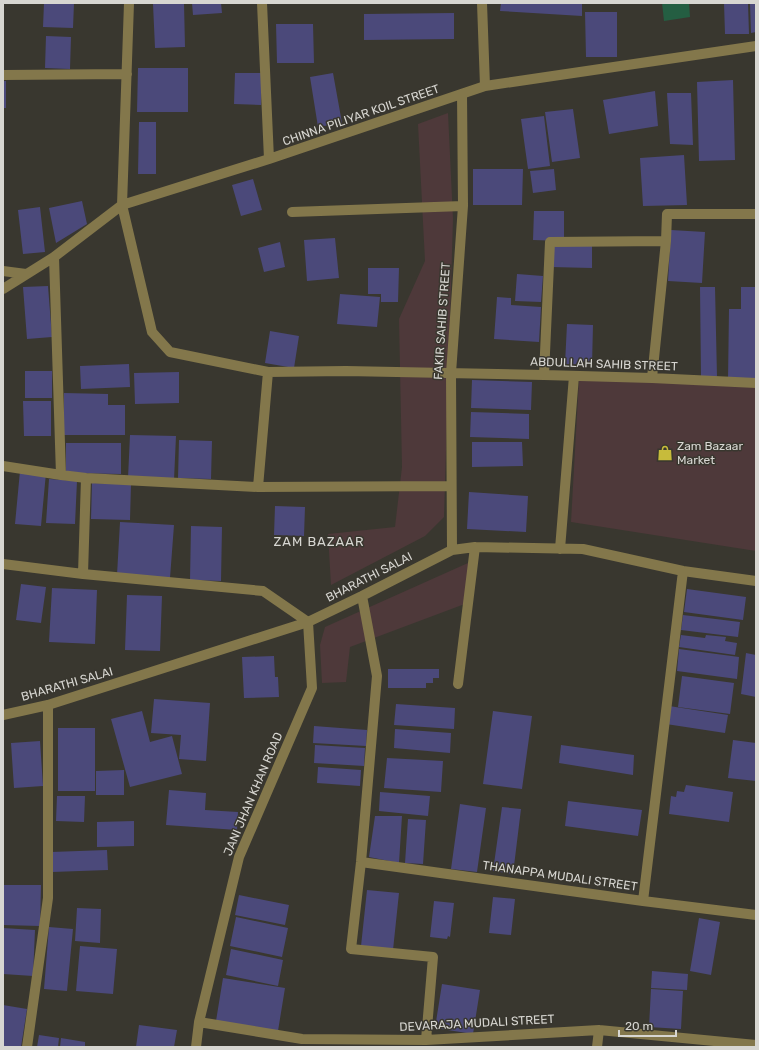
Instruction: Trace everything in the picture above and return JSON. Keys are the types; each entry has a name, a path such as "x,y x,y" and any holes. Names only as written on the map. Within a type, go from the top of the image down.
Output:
{"street":[{"name":"ABDULLAH SAHIB STREET","path":"129,3 122,205 152,332 170,352 268,372 346,371 544,375 652,378 756,384"},
{"path":"262,3 269,159"},
{"path":"482,3 485,86"},
{"name":"CHINNA PILIYAR KOIL STREET","path":"3,289 54,257 122,205 269,159 485,86 756,46"},
{"path":"3,75 127,74"},
{"name":"FAKIR SAHIB STREET","path":"452,550 451,373 463,206 462,94"},
{"path":"292,212 463,206"},
{"path":"652,378 666,242 667,214 756,214"},
{"path":"544,375 550,242 666,242"},
{"path":"54,257 61,475"},
{"path":"3,271 26,274"},
{"path":"258,487 268,372"},
{"path":"560,549 574,376"},
{"path":"3,466 86,478 258,487 451,486"},
{"path":"83,574 86,478"},
{"path":"458,684 475,547"},
{"name":"BHARATHI SALAI","path":"3,715 48,706 308,622 452,550 475,547 583,549 683,571 756,581"},
{"path":"3,564 83,574 263,591 308,622"},
{"path":"643,901 683,571"},
{"path":"362,596 377,676 361,862 351,949 433,957 426,1040"},
{"name":"JANI JHAN KHAN ROAD","path":"196,1047 199,1022 239,857 312,688 308,622"},
{"path":"27,1047 48,898 48,706"},
{"name":"THANAPPA MUDALI STREET","path":"361,862 756,915"},
{"name":"DEVARAJA MUDALI STREET","path":"199,1022 302,1039 426,1040 599,1030 705,1044 756,1045"},
{"path":"597,1047 599,1030"}],"shaded area":[{"path":"448,113 453,219 444,517 425,536 331,585 328,534 395,527 402,467 399,319 425,261 418,124"},
{"name":"Zam Bazaar Market","path":"579,379 756,385 756,551 571,522"},
{"path":"468,563 470,602 350,647 346,682 322,683 320,645 325,627"}],"green space":[{"path":"662,3 689,3 690,17 664,21"}],"building":[{"path":"44,3 74,3 73,28 43,27"},
{"path":"184,3 185,47 155,48 153,4"},
{"path":"192,3 221,3 222,13 193,15"},
{"path":"501,3 582,3 582,16 500,11"},
{"path":"724,3 748,3 749,34 725,34"},
{"path":"750,3 756,3 756,32 751,33"},
{"path":"585,12 617,12 617,57 586,57"},
{"path":"454,13 454,39 364,40 364,14"},
{"path":"276,24 313,24 314,63 277,63"},
{"path":"46,36 71,37 70,69 45,68"},
{"path":"138,68 188,68 188,112 137,112"},
{"path":"235,73 262,73 261,105 234,104"},
{"path":"333,73 342,123 318,127 310,77"},
{"path":"733,80 735,160 699,161 697,82"},
{"path":"3,81 6,81 6,108 3,108"},
{"path":"655,91 658,126 609,134 603,100"},
{"path":"667,93 691,93 693,145 670,144"},
{"path":"573,109 580,158 552,162 545,112"},
{"path":"544,116 550,166 528,169 521,119"},
{"path":"139,122 156,122 156,174 138,174"},
{"path":"684,155 687,205 643,206 640,158"},
{"path":"473,169 523,169 522,205 473,205"},
{"path":"554,169 556,190 533,193 530,171"},
{"path":"253,179 262,210 241,216 232,185"},
{"path":"82,201 87,224 56,243 49,208"},
{"path":"40,207 45,252 23,254 18,210"},
{"path":"534,211 564,211 564,241 533,240"},
{"path":"671,230 705,232 702,283 668,281"},
{"path":"335,238 339,278 307,281 304,240"},
{"path":"280,242 285,267 264,272 258,248"},
{"path":"552,244 592,245 592,268 551,267"},
{"path":"368,268 399,268 398,302 381,302 381,294 368,294"},
{"path":"517,274 543,276 541,302 515,301"},
{"path":"48,286 52,337 27,339 23,287"},
{"path":"700,287 715,287 717,377 701,377"},
{"path":"741,287 756,287 756,380 728,380 729,309 741,309"},
{"path":"340,294 380,297 377,327 337,324"},
{"path":"497,297 511,298 511,305 541,307 539,342 494,339"},
{"path":"567,324 593,325 592,365 565,364"},
{"path":"270,331 299,336 294,368 265,363"},
{"path":"129,364 130,387 81,389 80,366"},
{"path":"25,371 52,371 52,398 25,398"},
{"path":"179,372 179,403 135,404 134,373"},
{"path":"472,380 532,382 531,410 471,408"},
{"path":"64,393 108,394 108,405 125,405 125,435 64,435"},
{"path":"23,401 51,401 51,436 24,436"},
{"path":"471,412 529,414 529,439 470,437"},
{"path":"130,435 176,436 174,480 128,478"},
{"path":"179,440 212,441 211,479 178,478"},
{"path":"472,442 522,442 523,466 472,467"},
{"path":"66,443 121,443 121,474 66,473"},
{"path":"20,471 46,473 41,526 15,524"},
{"path":"49,479 77,481 75,524 46,523"},
{"path":"92,483 131,484 130,520 91,519"},
{"path":"469,492 528,496 526,532 467,529"},
{"path":"275,506 305,507 304,536 274,535"},
{"path":"120,522 174,525 170,578 117,575"},
{"path":"191,526 222,527 221,581 190,580"},
{"path":"21,584 46,587 41,623 16,620"},
{"path":"52,588 97,590 95,644 49,642"},
{"path":"687,589 746,597 743,620 684,612"},
{"path":"127,595 162,596 160,651 125,650"},
{"path":"683,615 740,622 738,637 681,630"},
{"path":"681,635 705,638 706,635 726,637 725,641 737,643 735,655 679,647"},
{"path":"679,649 739,657 737,679 677,671"},
{"path":"746,653 756,655 756,697 741,694"},
{"path":"274,656 275,677 278,677 279,697 244,698 242,657"},
{"path":"388,669 439,669 439,678 433,678 433,683 426,683 426,688 388,688"},
{"path":"682,676 734,683 730,714 678,707"},
{"path":"154,699 210,703 206,761 179,759 181,735 151,733"},
{"path":"396,704 455,708 454,729 394,725"},
{"path":"669,706 728,715 725,733 666,724"},
{"path":"142,711 150,742 172,736 182,774 130,787 111,719"},
{"path":"493,711 532,716 522,789 483,784"},
{"path":"314,726 367,730 366,746 313,743"},
{"path":"58,728 95,728 95,791 58,791"},
{"path":"395,729 451,733 450,753 394,748"},
{"path":"733,740 756,743 756,781 728,778"},
{"path":"40,741 43,786 14,788 11,743"},
{"path":"315,745 365,748 364,766 314,763"},
{"path":"561,745 634,755 633,775 559,763"},
{"path":"387,758 443,761 441,792 384,788"},
{"path":"318,767 361,770 360,786 317,783"},
{"path":"124,770 124,795 96,795 96,771"},
{"path":"686,785 733,792 729,822 669,814 671,796 676,797 677,791 684,792"},
{"path":"169,790 206,793 205,810 238,812 237,830 166,825"},
{"path":"380,792 430,796 428,816 379,811"},
{"path":"57,796 85,796 84,822 56,821"},
{"path":"568,801 642,810 638,836 565,826"},
{"path":"460,804 486,808 477,872 451,869"},
{"path":"502,807 521,809 513,874 493,871"},
{"path":"375,816 402,816 399,863 369,857"},
{"path":"408,819 426,820 423,864 405,863"},
{"path":"134,821 134,846 97,847 97,822"},
{"path":"107,850 108,870 52,872 51,852"},
{"path":"3,885 41,885 40,926 3,925"},
{"path":"367,890 399,893 393,950 361,946"},
{"path":"239,895 289,905 285,925 235,915"},
{"path":"493,897 515,899 511,935 489,933"},
{"path":"434,901 454,903 450,937 448,936 447,939 430,937"},
{"path":"77,908 101,909 100,943 75,941"},
{"path":"236,917 288,928 282,957 230,946"},
{"path":"699,918 720,922 711,975 690,971"},
{"path":"49,927 73,929 67,991 44,989"},
{"path":"3,928 35,930 33,976 3,974"},
{"path":"80,946 117,949 113,994 76,991"},
{"path":"231,949 283,960 278,986 226,975"},
{"path":"652,971 688,974 687,990 651,988"},
{"path":"223,978 285,988 278,1031 216,1021"},
{"path":"442,984 480,990 473,1034 435,1028"},
{"path":"651,989 683,991 681,1029 649,1027"},
{"path":"3,1005 27,1009 21,1047 3,1047"},
{"path":"139,1025 177,1030 174,1047 136,1047"},
{"path":"39,1035 59,1038 58,1047 37,1047"},
{"path":"61,1038 85,1042 85,1047 60,1047"}],"place":[{"name":"Zam Bazaar Market","path":"665,453"}],"district":[{"name":"ZAM BAZAAR","path":"319,541"}]}
